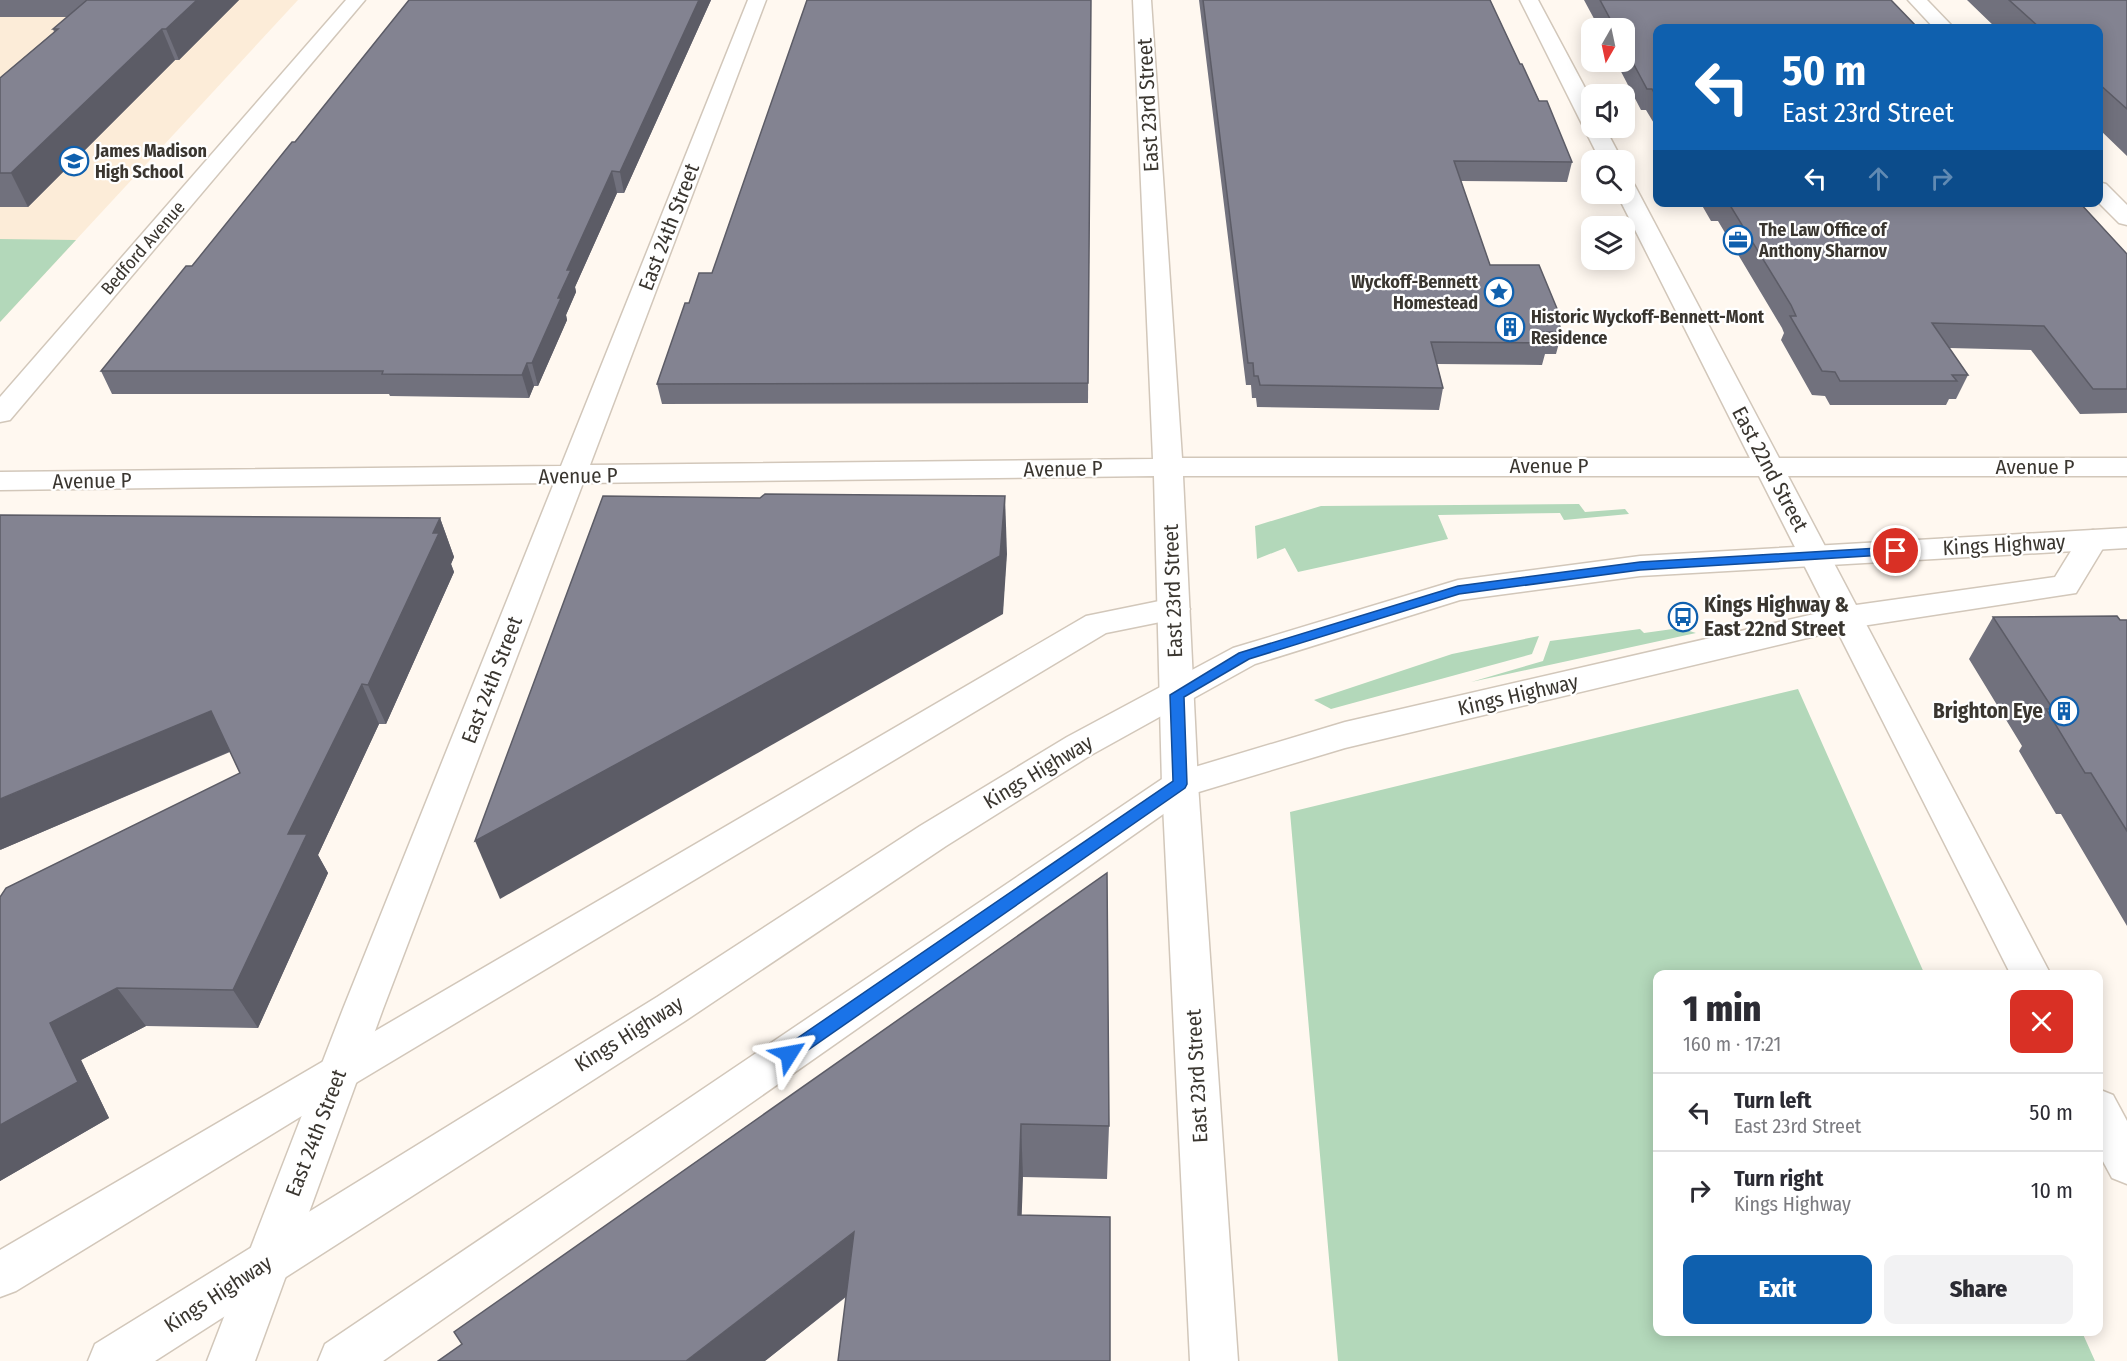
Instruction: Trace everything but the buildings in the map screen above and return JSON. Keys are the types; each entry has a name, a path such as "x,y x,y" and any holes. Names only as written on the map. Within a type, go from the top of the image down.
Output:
{"street":[{"name":"Bedford Avenue","path":"0,414 356,0"},
{"name":"East 24th Street","path":"231,1361 339,1071 757,0"},
{"name":"East 23rd Street","path":"1142,0 1168,467 1180,784 1214,1361"},
{"path":"1529,0 1581,101"},
{"path":"1917,0 1940,24"},
{"path":"2103,194 2127,218"},
{"name":"East 22nd Street","path":"1633,204 1767,466 1849,617 2028,970"},
{"name":"Avenue P","path":"0,482 1168,467 2127,467"},
{"name":"Kings Highway","path":"112,1361 671,1009 933,836 1079,747 1244,656 1458,590 1640,566 2110,539"},
{"name":"Kings Highway","path":"342,1361 1180,784 1345,735 1849,617 2065,586 2110,539"},
{"path":"0,1275 339,1071 1097,624 1174,609"},
{"path":"2103,1118 2127,1164"}],"shaded area":[{"name":"James Madison High School","path":"0,0 298,0 0,322"}],"green space":[{"path":"0,239 76,240 0,322"},
{"path":"1579,504 1585,512 1625,509 1629,514 1564,520 1560,513 1438,515 1448,539 1298,572 1285,548 1257,559 1255,526 1321,506"},
{"path":"1680,628 1696,633 1471,682 1543,661 1550,641 1640,629 1644,633"},
{"path":"1539,636 1532,654 1331,709 1314,700 1452,654"},
{"path":"1798,689 1923,970 1653,970 1653,1336 2084,1336 2095,1361 1338,1361 1290,812"}],"place":[{"name":"James Madison High School","path":"74,161"},
{"name":"The Law Office of Anthony Sharnov","path":"1738,240"},
{"name":"Wyckoff-Bennett Homestead","path":"1499,292"},
{"name":"Historic Wyckoff-Bennett-Mont Residence","path":"1510,327"},
{"name":"Kings Highway & East 22nd Street","path":"1683,617"},
{"name":"Brighton Eye","path":"2064,711"}],"route":[{"path":"789,1054 1180,784 1177,695 1244,656 1458,590 1640,566 1896,551"}]}
